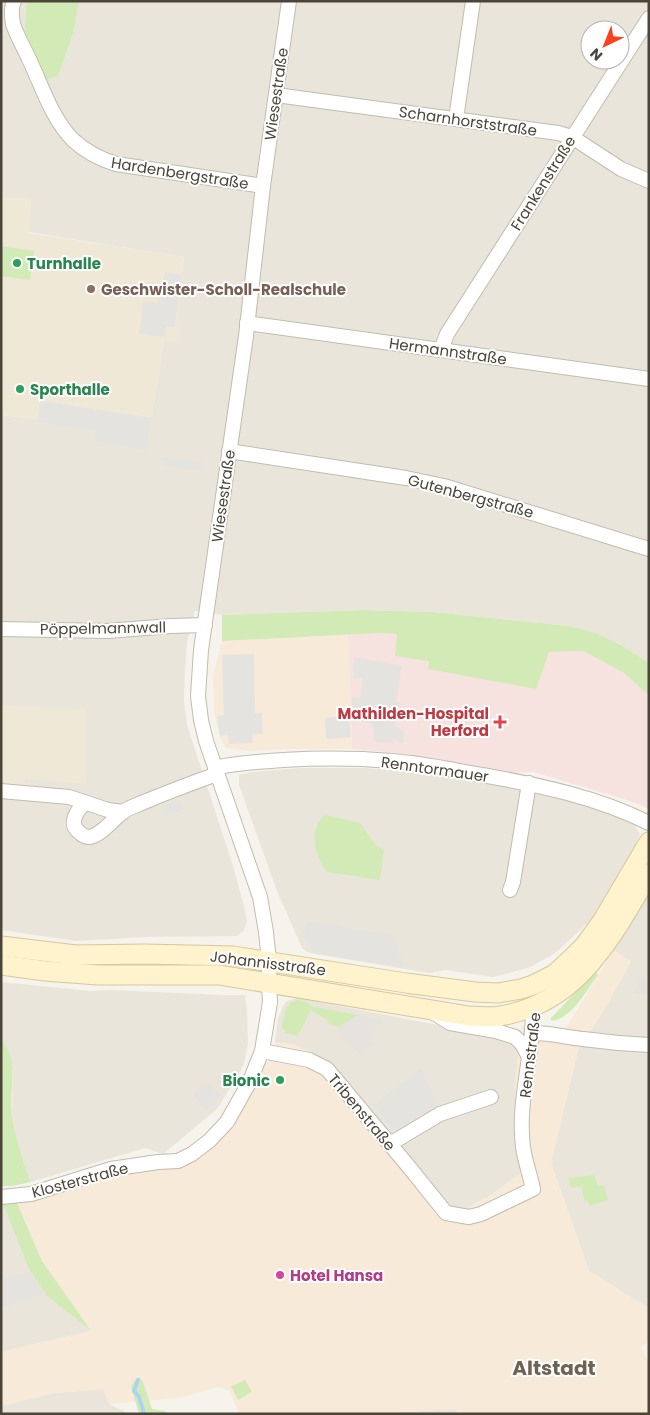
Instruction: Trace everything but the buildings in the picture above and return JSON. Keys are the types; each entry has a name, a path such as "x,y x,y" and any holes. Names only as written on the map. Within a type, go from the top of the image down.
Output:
{"main road":[{"path":"533,1008 533,985 555,974 585,945 603,920 649,842"},
{"name":"Rennstraße","path":"533,1008 574,981 595,960 616,930 649,874"},
{"name":"Johannisstraße","path":"1,946 76,955 233,956 475,992 498,992 533,985"},
{"name":"Johannisstraße","path":"1,966 98,975 219,975 469,1016 498,1016 533,1008"}],"street":[{"name":"Wiesestraße","path":"270,983 265,922 260,897 206,741 198,696 205,625 248,322 289,1"},
{"path":"456,119 473,1"},
{"name":"Hardenbergstraße","path":"9,3 13,24 51,107 62,127 87,151 101,159 116,164 264,186"},
{"name":"Frankenstraße","path":"441,350 447,334 649,18"},
{"name":"Scharnhorststraße","path":"276,95 558,133 572,138 621,169 649,180"},
{"name":"Hermannstraße","path":"248,322 649,379"},
{"name":"Gutenbergstraße","path":"229,451 406,478 444,486 649,548"},
{"name":"Pöppelmannwall","path":"1,629 107,631 205,625"},
{"name":"Renntormauer","path":"85,803 78,810 74,826 84,836 90,837 114,821 123,812 231,764 316,758 394,761 529,783 602,803 649,823"},
{"path":"510,890 514,882 529,783"},
{"path":"1,792 69,797 108,810 123,812"},
{"path":"262,1051 270,1002 270,983"},
{"name":"Rennstraße","path":"446,1213 469,1217 481,1214 533,1189 523,1147 523,1115 533,1033 533,1008"},
{"name":"Johannisstraße","path":"427,1009 450,1023 515,1036 522,1044 529,1058"},
{"path":"533,1033 551,1033 580,1039 649,1045"},
{"name":"Klosterstraße","path":"1,1197 31,1194 111,1169 178,1161 192,1154 209,1141 227,1122 250,1081 262,1051"},
{"name":"Tribenstraße","path":"262,1051 309,1060 327,1069 446,1213"},
{"path":"390,1144 440,1114 491,1097"}],"shaded area":[{"path":"1,1 649,1 649,663 623,646 596,633 569,626 433,612 364,610 222,615 195,611 187,642 185,670 184,700 187,725 233,866 247,922 244,930 237,936 146,937 76,941 1,930 1,415 37,419 40,400 151,417 164,341 177,343 179,330 177,321 184,257 28,232 31,199 1,198"},
{"name":"Geschwister-Scholl-Realschule","path":"1,198 31,199 29,233 184,257 177,321 179,330 178,343 164,341 151,417 40,400 37,419 1,415"},
{"path":"165,272 182,275 175,327 166,327 165,337 139,334 143,302 158,303"},
{"path":"42,401 151,419 146,450 94,441 96,431 38,422"},
{"path":"163,457 202,462 201,471 162,465"},
{"name":"Mathilden-Hospital Herford","path":"381,633 549,652 583,651 624,673 649,696 649,807 647,808 627,800 533,772 510,773 415,757 410,754 352,749 348,635"},
{"path":"348,635 352,749 248,751 226,748 220,738 214,710 213,676 222,641"},
{"path":"254,654 255,713 262,713 263,734 252,734 253,743 229,744 228,735 220,736 217,716 224,715 222,655"},
{"path":"355,657 402,666 396,702 400,703 395,726 405,732 403,744 393,739 393,743 375,742 372,724 359,720 360,710 352,707 352,697 360,698 363,679 354,678 353,667"},
{"path":"1,705 86,709 86,784 25,779 25,787 1,786"},
{"path":"349,716 351,737 326,739 325,718"},
{"path":"300,768 365,768 505,783 607,811 633,823 640,834 625,868 599,911 554,954 528,968 493,977 446,970 429,973 316,954 307,952 302,948 277,891 239,785 239,775"},
{"path":"181,799 185,809 168,816 164,805"},
{"path":"649,890 649,1308 589,1271 551,1163 578,1050 631,962 614,950"},
{"path":"306,921 392,935 404,967 317,954 304,938"},
{"path":"614,950 631,962 578,1050 551,1163 589,1271 649,1308 649,1341 641,1347 649,1364 649,1414 459,1414 455,1409 373,1414 239,1414 230,1391 219,1387 179,1398 109,1404 104,1389 54,1393 1,1406 1,1352 90,1331 42,1261 17,1203 57,1193 108,1175 179,1164 235,1115 255,1088 275,1042 297,1045 329,1063 442,1203 460,1211 491,1195 521,1173 515,1133 515,1084 521,1025 566,1028"},
{"path":"639,978 649,981 649,995 634,993"},
{"path":"1,982 90,991 110,990 245,995 248,1044 244,1063 217,1109 163,1154 145,1148 31,1182 17,1145 12,1112 13,1073 6,1046 1,1039"},
{"path":"297,998 475,1032 520,1044 515,1084 515,1133 521,1173 491,1195 460,1211 442,1203 297,1045 275,1042 278,1019 283,1006 287,1001"},
{"path":"357,1015 384,1020 371,1032 369,1037 373,1043 367,1048 365,1046 360,1053 342,1039 339,1027"},
{"path":"422,1069 438,1108 405,1128 403,1125 394,1130 373,1105"},
{"path":"208,1083 221,1095 206,1111 192,1093"},
{"path":"1,1205 6,1211 47,1296 91,1331 1,1352"},
{"path":"29,1272 44,1294 1,1308 1,1280"},
{"path":"104,1389 109,1404 124,1411 124,1414 1,1414 1,1406 54,1393"},
{"path":"455,1409 459,1414 373,1414"}],"green space":[{"path":"27,1 79,1 74,30 58,76 46,80 27,36 25,27"},
{"name":"Turnhalle","path":"1,246 34,251 30,280 1,276"},
{"path":"364,610 433,612 569,626 596,633 623,646 649,663 649,696 624,673 583,651 549,652 536,689 428,669 429,661 395,656 397,634 381,633 222,641 222,615"},
{"path":"325,815 360,823 377,847 384,849 380,880 327,872 316,851 315,843 316,828 319,821"},
{"path":"595,972 598,975 572,1009 560,1018 551,1020 551,1018"},
{"path":"297,1000 308,1002 311,1006 357,1015 339,1027 329,1024 326,1019 311,1010 298,1036 286,1033 282,1027 285,1011 289,1004"},
{"path":"1,1039 7,1048 12,1066 11,1104 13,1123 19,1148 31,1182 12,1186 1,1186"},
{"path":"595,1175 597,1186 604,1185 608,1200 589,1206 588,1201 585,1202 581,1186 571,1188 568,1178"},
{"path":"17,1203 42,1261 91,1331 47,1296 29,1269 6,1211 1,1204"},
{"path":"138,1377 143,1382 152,1409 165,1411 167,1414 139,1414 131,1386"},
{"path":"245,1380 252,1392 238,1400 231,1386"}],"waterway":[{"path":"138,1380 134,1391 139,1397 144,1414"}],"place":[{"name":"Turnhalle","path":"17,263"},
{"name":"Geschwister-Scholl-Realschule","path":"91,289"},
{"name":"Sporthalle","path":"20,389"},
{"name":"Mathilden-Hospital Herford","path":"500,722"},
{"name":"Bionic","path":"280,1080"},
{"name":"Hotel Hansa","path":"280,1275"}],"district":[{"name":"Altstadt","path":"554,1368"}]}
